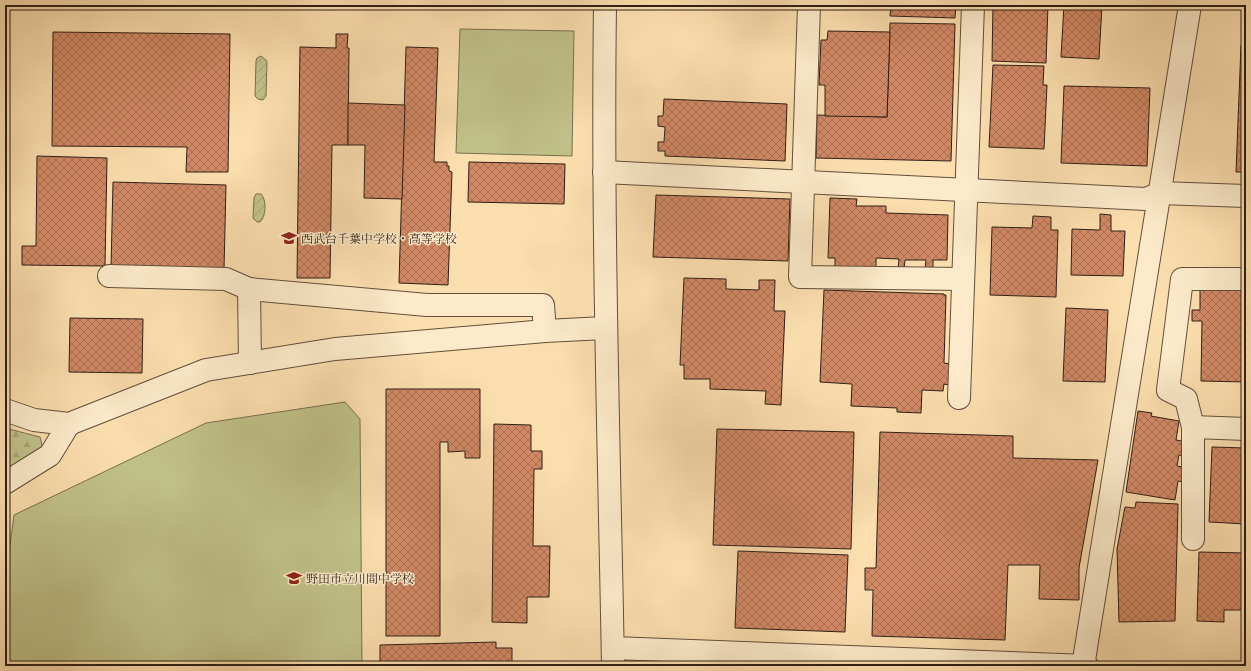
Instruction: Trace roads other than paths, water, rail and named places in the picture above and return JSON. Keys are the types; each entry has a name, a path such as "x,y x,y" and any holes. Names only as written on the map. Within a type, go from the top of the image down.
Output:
{"street":[{"path":"605,5 604,172 613,657 1087,666"},
{"path":"809,5 800,277 963,279"},
{"path":"959,398 972,5"},
{"path":"1083,666 1190,5"},
{"path":"604,172 1146,199 1160,193 1246,196"},
{"path":"109,276 226,279 249,289 427,305 543,306 545,332"},
{"path":"1193,539 1193,427 1186,399 1168,390 1182,279 1246,279"},
{"path":"249,289 250,363"},
{"path":"5,410 34,420 69,424 206,370 335,349 606,328"},
{"path":"5,483 50,455 69,424"},
{"path":"1193,427 1246,429"}],"place":[{"name":"西武台千葉中学校・高等学校","path":"289,238"},
{"name":"野田市立川間中学校","path":"294,578"}]}
